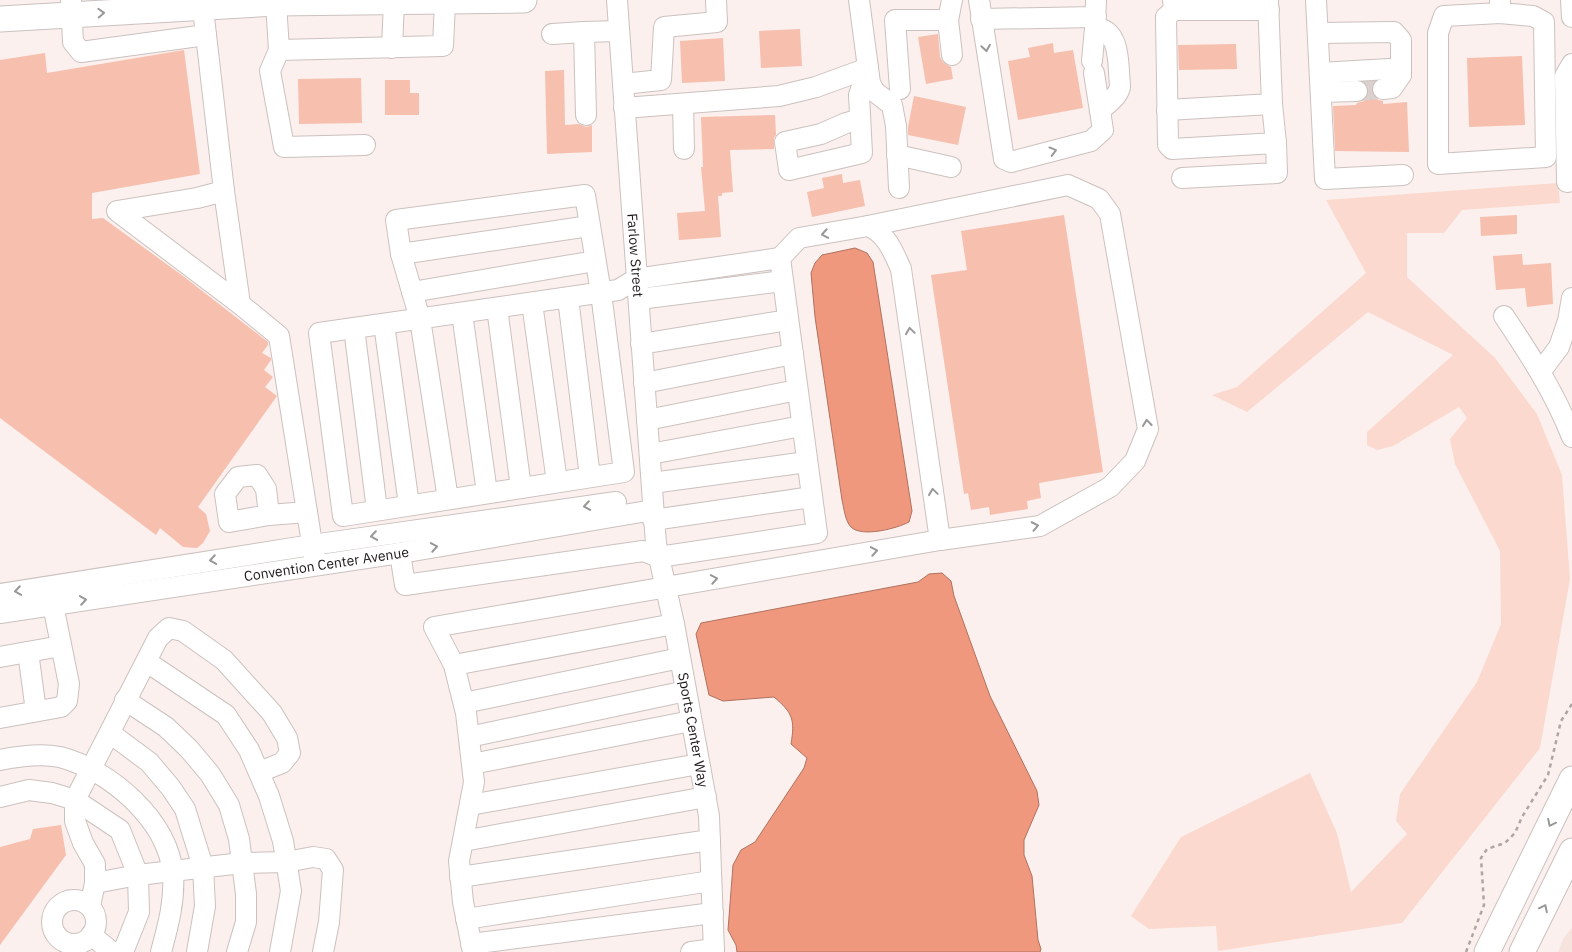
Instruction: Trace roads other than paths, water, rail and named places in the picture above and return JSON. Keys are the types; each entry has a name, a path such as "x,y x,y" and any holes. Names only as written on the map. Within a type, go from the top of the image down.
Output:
{"main road":[{"path":"0,19 72,7 509,0"},
{"path":"1487,952 1572,779"},
{"path":"1522,952 1572,850"}],"street":[{"name":"Farlow Street","path":"617,0 653,503"},
{"path":"623,84 661,80 664,27 717,22 716,0"},
{"path":"859,0 870,83 875,92 892,105 896,126 899,188"},
{"path":"952,0 948,20 952,55"},
{"path":"1316,0 1325,179 1403,175"},
{"path":"1572,0 1572,17"},
{"path":"392,48 394,2"},
{"path":"279,50 443,46 446,2"},
{"path":"276,3 279,50 270,71 284,147 365,145"},
{"path":"203,4 224,191 240,304"},
{"path":"1182,178 1277,173 1276,143 1272,104 1268,5 1173,5 1166,17 1168,145 1172,149 1276,143"},
{"path":"1500,6 1533,16 1544,22 1546,158 1438,164 1438,32 1444,16 1477,7 1500,6"},
{"path":"72,7 73,42 81,52 206,35"},
{"path":"980,10 1096,15 1097,65 1103,130 1091,141 1011,162 1007,161 1004,158 980,10"},
{"path":"1096,15 1100,29 1111,35 1118,50 1120,87 1116,96 1100,110"},
{"path":"900,89 895,20 948,20"},
{"path":"552,34 619,31"},
{"path":"584,32 586,115"},
{"path":"1318,33 1394,32 1401,40 1401,75 1392,88 1383,89"},
{"path":"1572,64 1565,76 1567,182 1572,181"},
{"path":"624,108 779,96 816,87 868,68"},
{"path":"860,120 858,95 868,68"},
{"path":"1321,83 1389,69 1401,75"},
{"path":"1321,83 1357,91"},
{"path":"683,104 684,149"},
{"path":"1167,110 1272,104"},
{"path":"897,155 951,167"},
{"path":"448,499 420,319 401,254 396,220 585,195 601,293 624,472 343,516 319,333 420,319 497,308 532,302 601,293 618,290 636,279 780,258 799,238 868,226 1068,185 1099,198 1110,214 1148,429 1135,461 1110,487 1040,526 940,540 434,627 454,665 464,703 469,738 474,782 459,862 472,948 712,913"},
{"path":"224,191 197,198 117,211 240,304 279,336 316,565"},
{"path":"401,254 589,226"},
{"path":"868,226 878,230 892,248 901,269 940,540"},
{"path":"400,553 405,585 643,550 659,557 817,533 780,258"},
{"path":"412,292 595,261"},
{"path":"639,299 783,281"},
{"path":"568,298 590,477"},
{"path":"1541,371 1559,347 1568,321 1572,298"},
{"path":"532,302 557,482"},
{"path":"497,308 521,488"},
{"path":"462,313 486,493"},
{"path":"1504,316 1541,371 1568,406 1572,437"},
{"path":"642,344 788,320"},
{"path":"384,324 409,505"},
{"path":"354,328 377,510"},
{"path":"644,383 793,354"},
{"path":"647,420 797,390"},
{"path":"650,454 802,426"},
{"path":"653,503 807,462"},
{"path":"653,503 812,497"},
{"name":"Convention Center Avenue","path":"0,594 312,545 653,503"},
{"name":"Convention Center Avenue","path":"0,613 400,553 653,503"},
{"name":"Sports Center Way","path":"653,503 659,557 674,624 709,816 714,950"},
{"path":"269,516 307,512"},
{"path":"0,718 60,707 67,701 69,684 53,605"},
{"path":"454,665 674,624"},
{"path":"90,906 95,883 95,864 83,843 75,821 76,800 158,638 169,628 183,631 224,660 272,713 287,738 290,753 282,763 258,772"},
{"path":"0,657 61,646"},
{"path":"28,652 36,711"},
{"path":"464,703 680,658"},
{"path":"146,662 226,714 249,750 269,796 283,841 290,892 280,952"},
{"path":"469,738 686,691"},
{"path":"125,700 166,727 189,749 210,774 230,805 239,838 246,894 246,922 237,952"},
{"path":"472,764 691,721"},
{"path":"110,733 149,762 171,788 185,809 202,867 206,906 196,952"},
{"path":"0,760 22,756 59,757 92,768 122,788 154,823 166,845 173,872 170,917 161,952"},
{"path":"470,805 699,764"},
{"path":"0,797 29,790 52,793 76,800 120,830 138,875 139,912 123,952"},
{"path":"463,841 706,797"},
{"path":"460,877 710,840"},
{"path":"95,883 138,875 242,863 286,862 313,857 326,860 333,870 329,922 323,952"},
{"path":"466,918 711,881"},
{"path":"77,900 90,906 94,912 96,924 91,935 79,943 71,944 58,937 52,923 56,908 62,903 77,900"},
{"path":"91,935 112,952"},
{"path":"691,952 714,950"}],"tunnel":[{"path":"1357,91 1383,89"}]}
